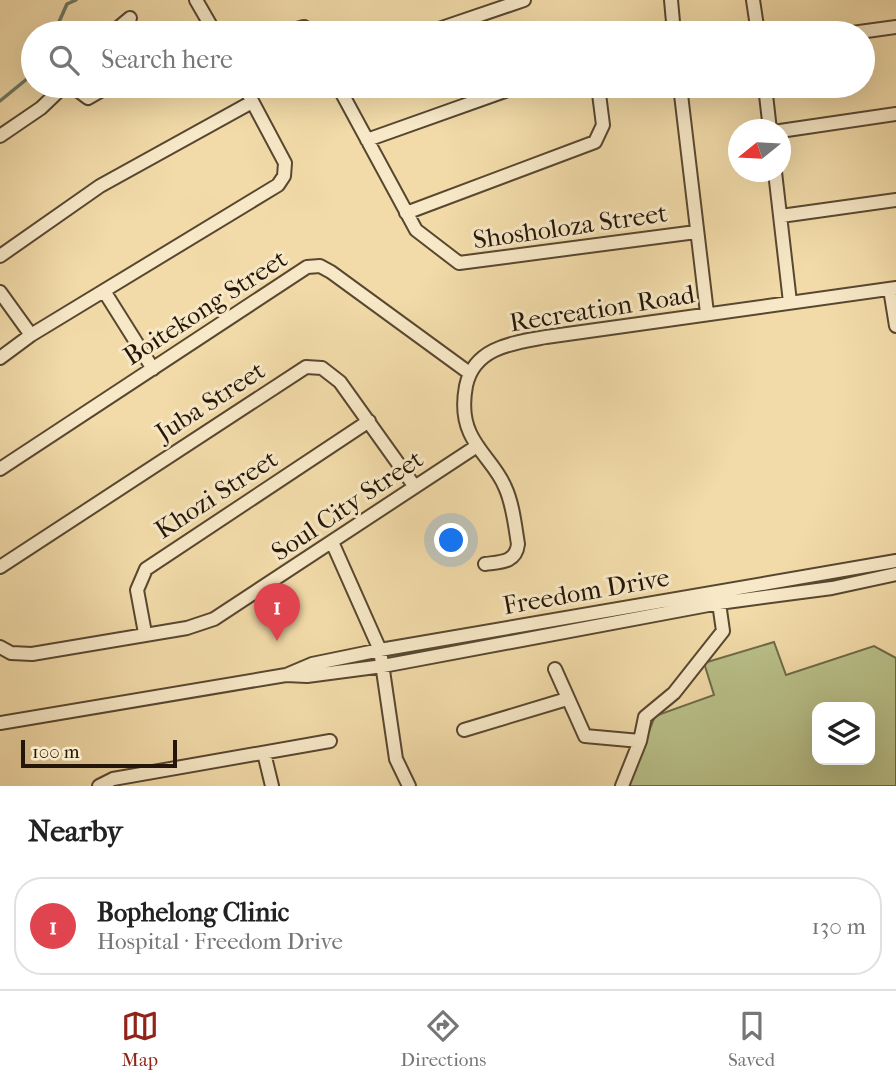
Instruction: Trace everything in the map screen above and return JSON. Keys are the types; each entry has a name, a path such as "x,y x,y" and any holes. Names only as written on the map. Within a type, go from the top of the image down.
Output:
{"street":[{"path":"195,0 208,21"},
{"path":"462,21 524,0"},
{"path":"671,0 673,21"},
{"path":"753,0 756,21"},
{"path":"127,21 130,18"},
{"path":"875,30 896,27"},
{"path":"0,136 51,98"},
{"path":"0,358 31,335 281,181 285,163 250,98"},
{"name":"Shosholoza Street","path":"344,98 406,213 421,235 448,257 463,264 696,232"},
{"path":"367,140 485,98"},
{"path":"406,213 595,142 603,125 600,98"},
{"path":"681,98 707,313"},
{"path":"766,98 769,119"},
{"path":"0,256 100,186 252,102"},
{"path":"791,129 896,114"},
{"path":"776,182 790,302"},
{"path":"781,216 896,200"},
{"name":"Boitekong Street","path":"0,469 295,274 314,266 331,271 468,372"},
{"path":"893,289 896,326"},
{"name":"Recreation Road","path":"468,372 485,354 514,343 707,313 893,289"},
{"path":"104,291 153,369"},
{"path":"0,292 31,335"},
{"name":"Juba Street","path":"0,568 299,370 317,366 331,373 369,421 415,487"},
{"path":"468,372 465,415 477,446 505,485 518,544 517,552 509,560 485,564"},
{"name":"Khozi Street","path":"145,633 137,590 146,569 369,421"},
{"name":"Soul City Street","path":"0,647 25,655 187,628 214,619 477,446"},
{"path":"332,542 380,650 396,759 409,786"},
{"name":"Freedom Drive","path":"286,675 312,664 380,650 896,561"},
{"name":"Freedom Drive","path":"0,723 286,675 307,676 383,666 719,603 832,588 896,574"},
{"path":"622,786 640,741 645,717 674,693 723,631 719,603"},
{"path":"555,669 585,736 640,741"},
{"path":"464,730 567,699"},
{"path":"99,786 113,779 330,741"},
{"path":"264,752 272,786"}],"green space":[{"path":"774,642 786,675 874,646 896,658 896,786 628,786 655,716 714,695 704,663"}],"waterway":[{"path":"59,21 67,4 76,0"},
{"path":"0,101 21,84"}],"place":[{"name":"Bophelong Clinic","path":"277,641"}]}
